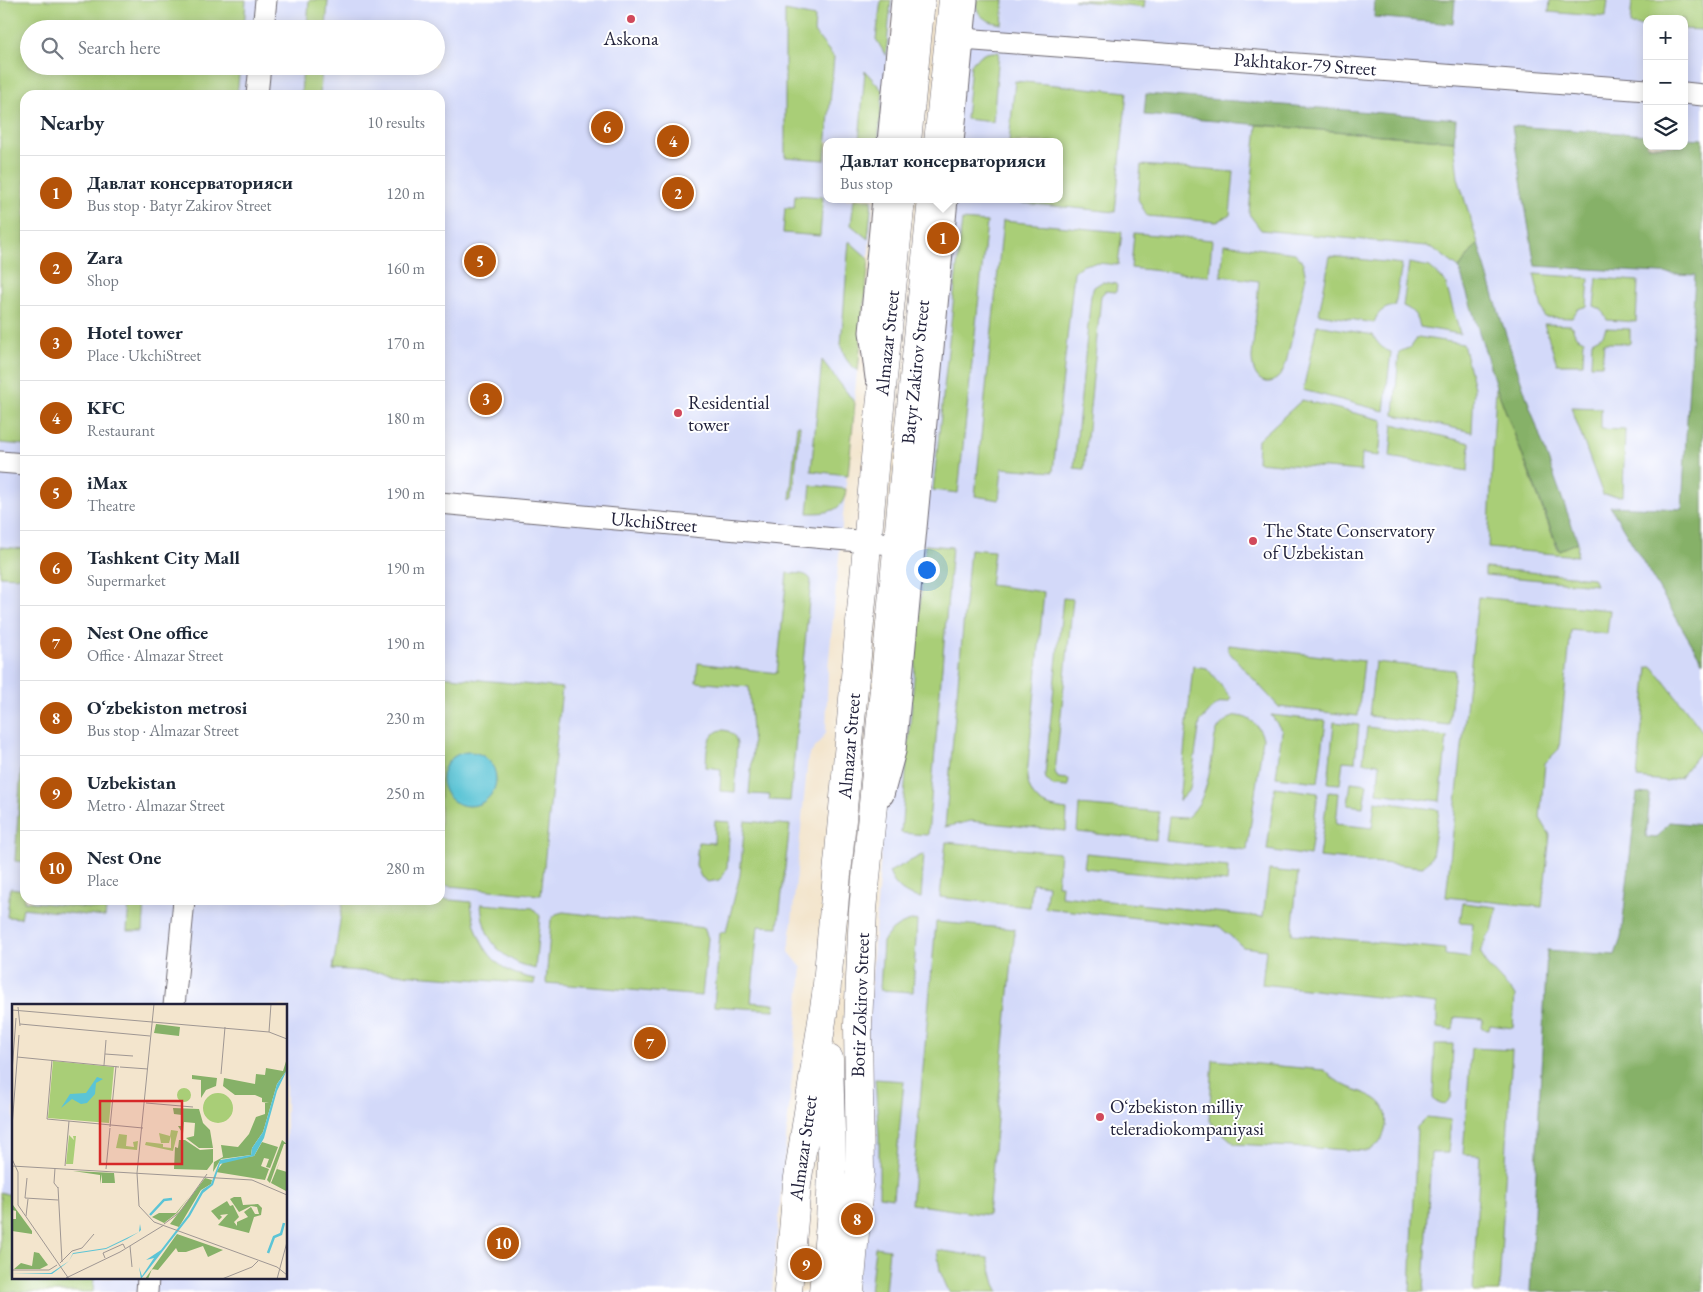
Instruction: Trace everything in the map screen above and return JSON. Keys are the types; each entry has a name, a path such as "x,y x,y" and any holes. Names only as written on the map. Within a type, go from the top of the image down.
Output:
{"main road":[{"path":"907,138 921,0"},
{"path":"938,138 953,0"},
{"name":"Almazar Street","path":"788,1292 797,1184 826,995 901,203"},
{"name":"Batyr Zakirov Street","path":"906,546 932,203"},
{"name":"Botir Zokirov Street","path":"850,1292 860,1173 858,1025 862,929 870,837 906,546"},
{"path":"823,1292 830,1224 832,1168 826,995"}],"street":[{"path":"264,20 266,0"},
{"path":"888,138 902,0"},
{"path":"953,138 966,0"},
{"name":"Pakhtakor-79 Street","path":"962,39 1643,90"},
{"path":"258,90 259,75"},
{"path":"1688,93 1703,94"},
{"path":"880,409 870,332 883,203"},
{"path":"906,546 947,203"},
{"path":"0,462 20,464"},
{"name":"UkchiStreet","path":"445,503 906,546"},
{"path":"174,1004 184,905"}],"shaded area":[{"path":"0,0 894,0 880,138 823,138 823,203 874,203 828,669 826,733 808,757 789,952 802,968 772,1292 0,1292"},
{"path":"953,0 1703,0 1703,1292 850,1292 860,1124 932,203 1063,203 1063,138 938,138"}],"green space":[{"path":"0,0 246,0 245,20 20,20 20,75 239,75 238,90 20,90 20,445 0,443"},
{"path":"309,0 328,0 327,20 308,20"},
{"path":"881,0 891,0 886,56 876,39"},
{"path":"976,0 1004,0 1002,24 983,18 976,6"},
{"path":"1074,0 1145,0 1144,8"},
{"path":"1375,0 1455,0 1453,24 1374,17"},
{"path":"1550,0 1608,0 1606,17 1549,12"},
{"path":"1632,0 1703,0 1703,30 1688,29 1688,15 1643,15 1643,26 1630,25"},
{"path":"785,11 815,17 814,32 834,57 827,138 823,138 823,160 785,157"},
{"path":"999,52 993,122 966,119 971,65 983,54"},
{"path":"865,71 883,91 878,138 859,138"},
{"path":"302,75 321,75 320,90 301,90"},
{"path":"1015,81 1127,92 1115,212 1023,203 1063,203 1063,138 1009,138"},
{"path":"1146,94 1456,119 1454,141 1144,115"},
{"path":"1257,125 1454,141 1458,178 1478,243 1459,268 1434,249 1426,246 1261,230 1249,214"},
{"path":"1512,126 1643,135 1643,150 1688,150 1688,138 1703,139 1703,663 1610,506 1682,509 1695,275 1535,266"},
{"path":"1141,165 1234,172 1230,215 1217,222 1147,216 1138,199"},
{"path":"795,195 823,197 820,236 783,233 785,208 794,208"},
{"path":"854,203 872,203 868,239 851,225"},
{"path":"962,220 987,222 958,493 933,490"},
{"path":"1003,221 1122,232 1118,265 1089,264 1083,265 1074,272 1053,472 1002,468 999,500 975,496"},
{"path":"1134,233 1212,240 1209,276 1131,268"},
{"path":"849,241 869,259 858,371 847,360 841,345"},
{"path":"1478,243 1525,394 1578,542 1559,550 1496,386 1459,268"},
{"path":"1224,244 1295,253 1303,263 1306,277 1286,363 1282,372 1272,382 1261,380 1256,375 1253,367 1252,357 1259,281 1221,276"},
{"path":"1330,256 1402,264 1395,306 1382,311 1374,323 1319,314"},
{"path":"1409,263 1430,267 1445,281 1460,334 1420,327 1415,314 1403,306"},
{"path":"1534,274 1589,278 1587,306 1578,309 1572,318 1544,317"},
{"path":"1597,278 1638,281 1636,322 1607,320 1601,309 1594,306"},
{"path":"1102,282 1117,284 1116,292 1105,291 1101,296 1084,469 1074,468 1091,295 1094,287"},
{"path":"1544,324 1571,325 1576,336 1584,340 1583,364 1557,364"},
{"path":"1317,325 1373,335 1380,345 1391,352 1384,411 1303,390"},
{"path":"1606,328 1630,329 1630,343 1604,343 1602,365 1591,365 1592,341 1603,335"},
{"path":"1418,337 1463,344 1474,388 1472,432 1394,415 1399,352 1411,347"},
{"path":"822,360 855,403 848,475 811,471"},
{"path":"1496,386 1558,550 1578,542 1577,556 1488,548"},
{"path":"1302,400 1383,420 1379,456 1362,454 1361,471 1257,462 1258,440"},
{"path":"1571,407 1601,408 1601,429 1625,430 1623,496 1603,495"},
{"path":"1393,424 1470,443 1468,471 1390,457"},
{"path":"797,425 800,425 793,497 790,499"},
{"path":"811,485 846,489 845,497 834,510 808,513"},
{"path":"925,545 952,547 928,835 901,833"},
{"path":"0,547 20,549 20,577 0,576"},
{"path":"970,549 994,551 990,585 1044,592 1027,777 1035,798 1045,805 1067,810 1066,831 971,821 945,827"},
{"path":"1485,568 1593,578 1596,585 1485,575"},
{"path":"787,573 804,575 811,580 790,801 769,800 770,795 749,794 753,748 749,687 696,682 698,663 777,673"},
{"path":"1478,597 1610,610 1607,634 1571,630 1559,749 1545,763 1540,818 1550,835 1542,907 1446,897"},
{"path":"1063,598 1073,599 1055,772 1058,778 1069,779 1068,787 1053,786 1046,779 1045,775"},
{"path":"1229,645 1364,661 1358,716 1279,707 1228,651"},
{"path":"1375,662 1455,670 1449,725 1369,716"},
{"path":"1193,666 1207,668 1231,698 1229,701 1220,703 1212,709 1200,722 1190,789 1179,801"},
{"path":"1648,667 1653,667 1703,732 1703,748 1680,777 1666,781 1637,778"},
{"path":"445,676 562,688 541,895 445,885"},
{"path":"1271,715 1326,721 1318,782 1276,777 1282,731"},
{"path":"1237,716 1254,722 1263,738 1247,850 1166,841 1169,817 1186,818 1193,812 1202,797 1206,788 1218,729 1226,721"},
{"path":"1334,722 1359,725 1355,762 1343,761 1340,784 1328,783"},
{"path":"1367,727 1447,737 1440,801 1377,793 1380,764 1363,762"},
{"path":"721,730 732,733 737,743 735,792 720,791 721,769 706,767 709,740 716,732"},
{"path":"1351,782 1367,784 1363,807 1348,805"},
{"path":"20,785 20,862 15,861"},
{"path":"1275,787 1318,793 1310,856 1267,850"},
{"path":"1328,792 1339,793 1336,824 1372,828 1375,801 1439,810 1432,856 1423,867 1319,857"},
{"path":"1637,793 1650,794 1646,837 1657,838 1669,822 1703,825 1703,1292 1530,1292 1547,950 1615,955 1621,938"},
{"path":"1079,805 1159,812 1156,840 1077,832"},
{"path":"715,821 730,822 727,867 719,880 708,882 701,877 696,865 698,842 714,843"},
{"path":"745,821 790,825 778,927 758,926 751,1002 775,1004 774,1010 714,1006 720,933 726,931 740,875"},
{"path":"946,842 1060,853 1057,885 1062,885 1061,896 1263,917 1269,870 1298,873 1292,934 1445,949 1445,955 1470,958 1473,923 1460,922 1463,903 1497,907 1492,931 1486,937 1481,953 1486,964 1515,995 1513,1028 1490,1025 1489,1030 1482,1029 1483,1019 1455,1017 1453,1030 1437,1028 1437,1004 1262,984 1266,950 1243,947 1220,927 1045,908 1048,885 1032,883 1030,907 940,897"},
{"path":"1086,853 1228,867 1227,882 1084,868"},
{"path":"924,854 921,898 901,890 889,872"},
{"path":"10,888 20,889 20,905 60,905 106,910 105,917 23,908 21,918 7,917"},
{"path":"445,899 471,902 477,932 493,958 509,971 535,979 534,984 333,969 342,905 445,905"},
{"path":"481,904 533,908 540,916 535,969 512,960 496,947 490,938 482,917"},
{"path":"129,905 145,905 143,931 127,931"},
{"path":"563,912 704,928 708,938 702,996 546,983 551,920 556,914"},
{"path":"917,920 913,992 880,990 883,942 889,933 897,927 906,922"},
{"path":"936,922 1015,929 988,1215 911,1204"},
{"path":"1435,1044 1453,1044 1451,1098 1445,1104 1436,1102 1433,1098"},
{"path":"1471,1048 1512,1050 1499,1292 1473,1292 1480,1155 1463,1154"},
{"path":"1213,1060 1324,1070 1334,1079 1375,1098 1381,1103 1385,1109 1386,1116 1384,1134 1376,1146 1369,1151 1235,1144 1209,1121"},
{"path":"875,1079 904,1081 893,1198 879,1196 879,1137"},
{"path":"1427,1117 1451,1120 1448,1153 1431,1153 1424,1292 1410,1292 1417,1127"},
{"path":"0,1192 12,1195 12,1280 94,1280 93,1292 0,1292"},
{"path":"875,1247 889,1249 885,1292 870,1292"},
{"path":"937,1250 988,1258 999,1292 949,1292 940,1271"}],"water":[{"path":"469,752 479,754 488,760 495,774 494,789 488,798 479,804 469,806 459,804 450,798 445,791 445,767 450,760 459,754"}],"place":[{"name":"Askona","path":"631,19"},
{"name":"Tashkent City Mall","path":"607,127"},
{"name":"KFC","path":"673,141"},
{"name":"Zara","path":"678,193"},
{"name":"Давлат консерваторияси","path":"943,238"},
{"name":"iMax","path":"480,261"},
{"name":"Hotel tower","path":"486,399"},
{"name":"Residential tower","path":"678,413"},
{"name":"The State Conservatory of Uzbekistan","path":"1253,541"},
{"name":"Nest One office","path":"650,1043"},
{"name":"Oʻzbekiston milliy teleradiokompaniyasi","path":"1100,1117"},
{"name":"Oʻzbekiston metrosi","path":"857,1219"},
{"name":"Nest One","path":"503,1243"},
{"name":"Uzbekistan","path":"806,1264"}]}
